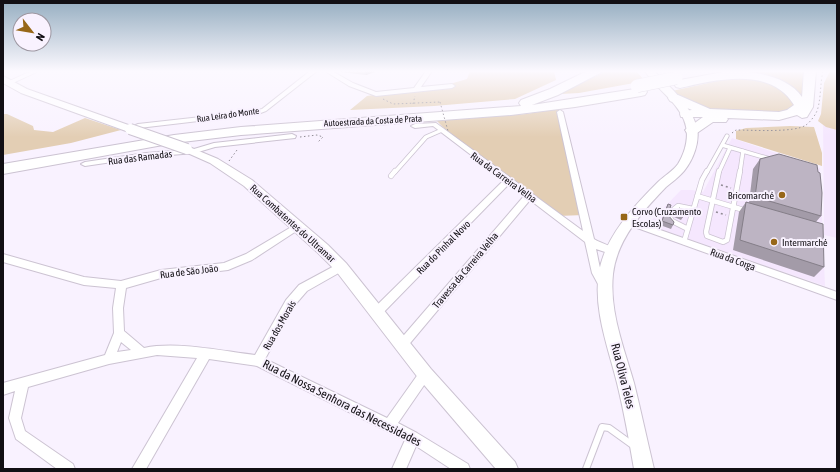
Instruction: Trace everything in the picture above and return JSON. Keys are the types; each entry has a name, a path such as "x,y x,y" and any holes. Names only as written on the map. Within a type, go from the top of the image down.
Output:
{"highway":[{"path":"519,105 551,93"},
{"name":"Autoestrada da Costa de Prata","path":"3,162 168,135 243,126 519,105 608,93"},
{"name":"Autoestrada da Costa de Prata","path":"3,168 174,140 241,131 511,111 574,103 620,93"},
{"path":"682,116 779,116 789,114 797,110 800,105 792,93"},
{"path":"674,103 711,116 786,120 804,113 807,107 808,93"},
{"path":"692,130 711,116"}],"main road":[{"name":"Rua Combatentes do Ultramar","path":"30,93 191,150 223,166 248,183 298,226 342,267 376,313 425,374 508,469"},
{"name":"Rua Oliva Teles","path":"663,93 674,103"},
{"name":"Rua Oliva Teles","path":"644,469 629,397 608,320 605,284 611,251 629,222 680,169 686,159 690,146 692,130 666,93"},
{"name":"Rua Oliva Teles","path":"663,185 679,157 682,147 682,116"}],"street":[{"name":"Rua Leira do Monte","path":"130,129 138,126 256,113 264,110 286,93"},
{"path":"372,93 384,93"},
{"name":"Rua Oliva Teles","path":"560,112 597,273 599,279 605,284"},
{"name":"Rua da Carreira Velha","path":"415,126 434,124 445,130 590,241 611,251"},
{"name":"Rua das Ramadas","path":"85,164 191,150 242,141 292,136"},
{"name":"Rua do Pinhal Novo","path":"376,313 509,180"},
{"name":"Travessa da Carreira Velha","path":"402,345 529,195"},
{"name":"Rua da Corga","path":"629,222 837,296"},
{"name":"Rua de São João","path":"3,258 84,281 121,285 161,274 225,267 249,257 298,226"},
{"name":"Rua dos Morais","path":"258,361 294,298 303,288 342,267"},
{"path":"109,359 119,333 118,308 121,285"},
{"path":"119,333 142,353"},
{"name":"Rua da Nossa Senhora das Necessidades","path":"3,389 109,359 157,350 206,354 258,361 413,437 450,459 463,469"},
{"path":"139,469 206,354"},
{"path":"389,426 425,374"},
{"path":"23,383 15,418 20,435 68,469"},
{"path":"399,469 413,437"}],"lane":[{"path":"391,176 426,137 445,130"},
{"path":"684,242 702,180 727,136"},
{"path":"722,145 775,160"},
{"path":"730,148 720,167 706,235 723,242 728,240 734,217 733,206 743,151"},
{"path":"697,196 752,212"},
{"path":"688,228 672,221 670,218 672,211 678,206 693,208"},
{"path":"586,469 602,427 608,428 639,448"}],"path":[{"path":"376,94 393,104 440,102 445,130"},
{"path":"292,136 303,137 317,135 323,137 318,142"},
{"path":"223,166 233,156 242,141"}],"shaded area":[{"path":"385,93 528,93 515,99 434,106 350,110 367,96"},
{"path":"675,93 787,93 795,106 785,113 715,111 686,101"},
{"path":"795,93 805,93 804,105 797,94"},
{"path":"823,93 837,93 837,130 826,127 818,121 821,114"},
{"path":"558,109 564,118 584,215 558,216 460,145 437,121 526,114"},
{"path":"823,113 837,116 837,238 824,235"},
{"path":"3,114 7,114 33,126 34,130 53,132 85,118 121,130 71,143 3,155"},
{"path":"790,126 814,127 822,153 822,166 736,139 736,131 746,128"},
{"path":"732,138 820,168 825,286 647,225 681,190 703,192"}],"building":[{"name":"Bricomarché","path":"779,154 817,165 818,172 820,173 822,193 821,216 755,197 760,159"},
{"name":"Intermarché","path":"746,202 823,224 824,267 740,240"},
{"path":"668,204 671,205 668,215 674,222 673,225 662,221"},
{"path":"679,208 685,210 683,217 676,214"}],"place":[{"name":"Bricomarché","path":"782,195"},
{"name":"Corvo (Cruzamento Escolas)","path":"624,217"},
{"name":"Intermarché","path":"774,242"}]}
